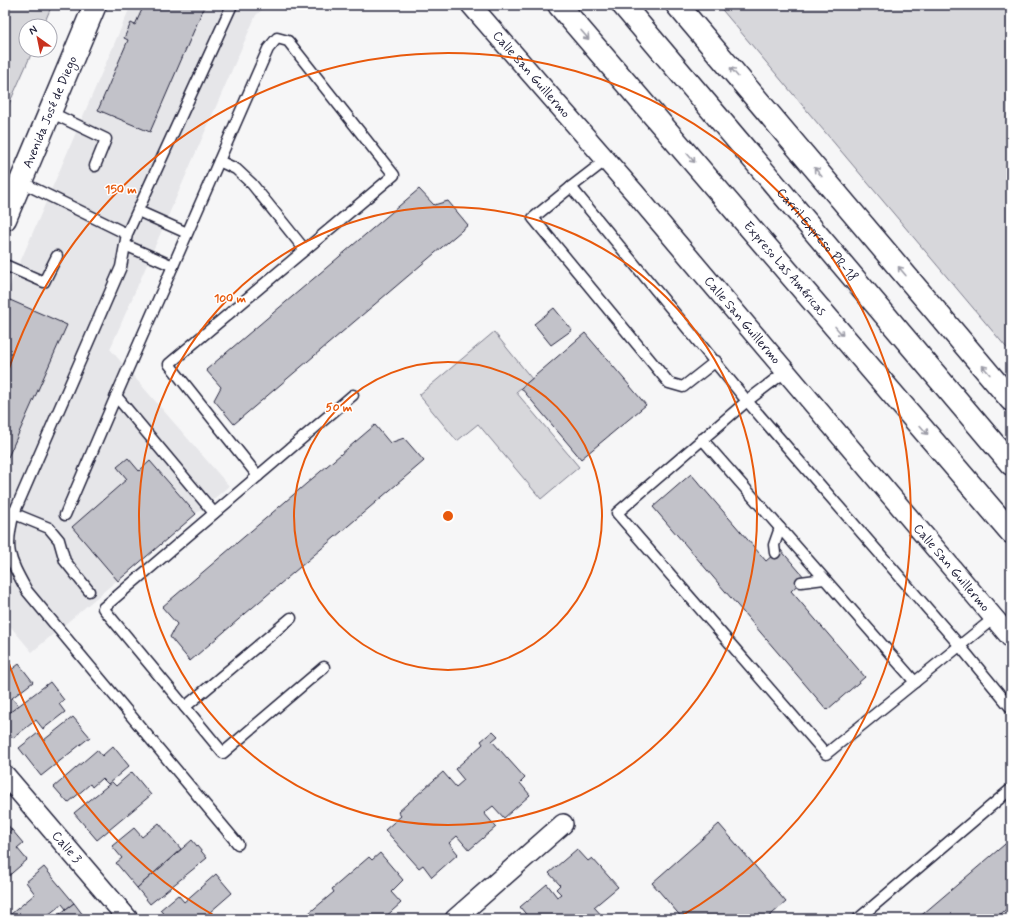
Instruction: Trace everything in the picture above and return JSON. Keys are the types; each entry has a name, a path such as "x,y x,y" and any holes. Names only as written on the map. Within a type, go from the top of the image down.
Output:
{"main road":[{"name":"Avenida José de Diego","path":"5,219 95,5"},
{"name":"Expreso Las Américas","path":"560,5 1011,532"},
{"name":"Carril Expreso PR-18","path":"623,5 1011,464"},
{"path":"676,5 1011,400"}],"street":[{"name":"Calle San Guillermo","path":"471,5 606,160 1011,638"},
{"name":"Calle 3","path":"5,775 128,919"},
{"path":"455,919 563,824"}],"lane":[{"path":"232,5 128,234 121,267 10,511 8,536 11,562 27,591 238,844"},
{"path":"65,515 268,49 277,38 288,41 394,175 169,364 258,476"},
{"path":"50,112 106,139 94,166"},
{"path":"606,160 533,218 669,383 683,387 716,361"},
{"path":"219,161 236,169 252,184 305,250"},
{"path":"21,182 128,234"},
{"path":"571,187 716,361 747,401 960,646 1011,708"},
{"path":"138,212 188,232"},
{"path":"125,245 173,266"},
{"path":"5,265 44,282 56,256"},
{"path":"786,371 747,401 617,513 826,754 994,618"},
{"path":"324,667 223,753 103,608 353,395"},
{"path":"116,396 214,513"},
{"path":"702,439 915,682"},
{"path":"10,511 49,528 59,540 65,561 89,591"},
{"path":"775,553 774,545 780,528"},
{"path":"801,582 824,579"},
{"path":"185,708 291,618"},
{"path":"858,919 1011,789"}],"shaded area":[{"path":"5,5 52,5 46,18 18,18 18,58 29,58 5,113"},
{"path":"131,5 268,5 256,15 110,349 229,486 32,652 5,620 5,297"},
{"path":"718,5 1011,5 1011,353"},
{"path":"494,332 532,379 516,392 579,467 541,499 478,424 457,441 419,395"}],"building":[{"path":"144,5 205,5 150,132 98,110 128,40 124,38 131,23 135,25"},
{"path":"419,189 434,205 448,201 468,225 234,424 214,400 221,387 206,370"},
{"path":"10,300 67,325 5,464 5,311"},
{"path":"554,308 572,330 551,345 534,324"},
{"path":"585,333 646,405 581,459 521,388"},
{"path":"375,425 390,443 404,438 424,461 190,661 170,637 177,624 162,607"},
{"path":"128,458 139,471 150,461 196,514 118,581 72,527 127,479 117,467"},
{"path":"691,474 766,561 780,549 805,578 791,591 865,677 827,710 653,507"},
{"path":"19,664 33,682 12,698 19,706 5,716 5,675"},
{"path":"50,682 64,700 59,704 65,712 43,729 36,720 13,738 5,729 5,716"},
{"path":"73,717 90,737 41,776 19,748 38,733 44,740"},
{"path":"493,731 498,736 492,741 525,778 520,783 530,795 504,818 493,806 484,813 496,827 469,850 457,836 449,843 458,854 432,877 423,865 419,868 385,830 401,816 398,812 443,772 456,787 464,780 455,769 483,744 481,741"},
{"path":"113,746 129,766 108,784 102,778 92,787 90,784 68,803 54,787 97,750 102,756"},
{"path":"132,772 151,795 97,840 74,813 112,782 116,786"},
{"path":"5,822 12,830 5,836"},
{"path":"159,823 181,849 137,888 116,863 122,858 112,846 134,828 142,837"},
{"path":"719,824 786,902 766,919 683,919 652,883"},
{"path":"12,830 23,843 17,848 27,860 5,879 5,836"},
{"path":"1011,839 1011,905 995,919 917,919"},
{"path":"192,840 207,858 150,904 137,888"},
{"path":"577,849 588,861 592,858 618,887 594,907 605,919 527,919 529,918 520,907 547,884 557,897 561,894 556,889 560,885 549,873"},
{"path":"380,853 403,880 391,892 401,903 383,919 367,919 364,916 361,919 302,919 334,892 332,889 369,857 372,860"},
{"path":"44,867 74,903 66,909 62,904 43,919 5,919 35,894 26,882"},
{"path":"216,874 232,893 202,919 184,919 182,916 179,919 168,919 160,910 178,895 184,902"},
{"path":"74,903 86,919 54,919 66,909"}]}
